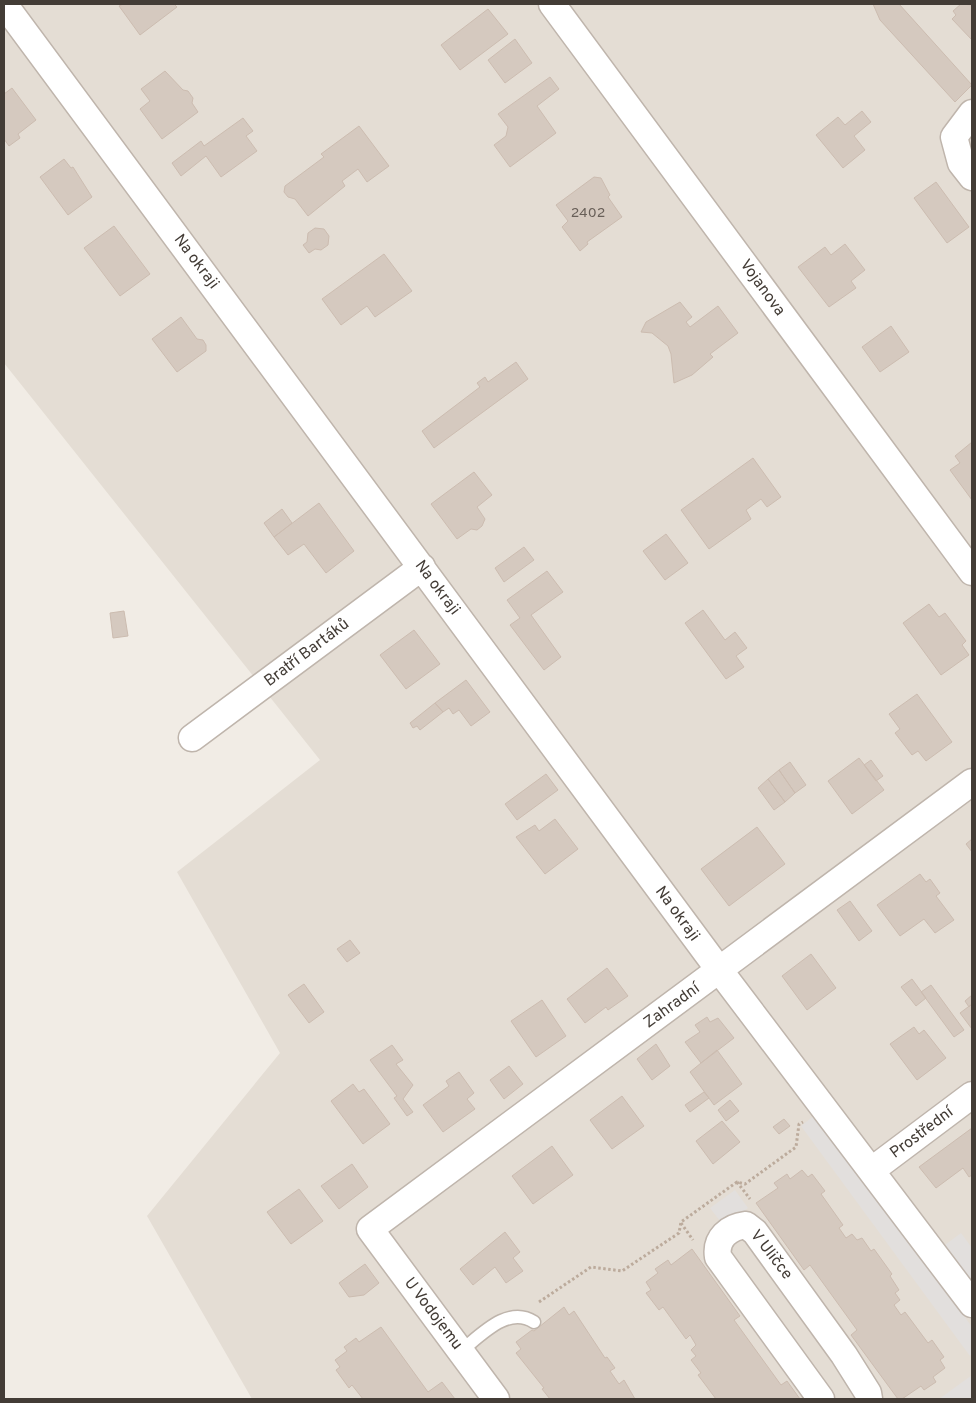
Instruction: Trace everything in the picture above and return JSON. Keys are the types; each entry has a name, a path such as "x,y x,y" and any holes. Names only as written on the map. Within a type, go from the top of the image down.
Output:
{"street":[{"name":"Na okraji","path":"4,4 720,971 872,1170"},
{"name":"Vojanova","path":"552,4 972,572"},
{"path":"972,113 954,137 961,163 972,177"},
{"name":"Bratří Bartáků","path":"192,738 422,568"},
{"name":"Zahradní","path":"370,1229 720,971 972,782"},
{"name":"Prostřední","path":"872,1170 972,1095"},
{"path":"872,1170 972,1304"},
{"name":"V Uličce","path":"822,1399 718,1257 716,1248 720,1237 736,1226 746,1225 755,1232 844,1355 870,1399"},
{"name":"U Vodojemu","path":"370,1229 496,1399"}],"lane":[{"path":"461,1351 505,1318 525,1316 534,1322"}],"path":[{"path":"534,1301 540,1302 591,1267 622,1271 679,1233 681,1222 737,1182 745,1184 796,1147 799,1124 823,1107"}],"shaded area":[{"path":"4,4 972,4 972,1399 252,1399 147,1216 280,1053 177,872 320,760 4,363"},
{"path":"816,1114 972,1327 972,1354 970,1356 801,1126"},
{"path":"735,1190 748,1208 724,1226 710,1208"},
{"path":"961,1233 972,1248 972,1282 945,1245"},
{"path":"972,1375 972,1399 939,1399"}],"building":[{"path":"123,4 174,4 177,7 140,35 119,6"},
{"path":"873,4 899,4 972,85 955,102 880,20"},
{"path":"961,4 972,5 972,40 952,19 956,15 953,11"},
{"path":"488,9 508,34 460,70 441,45"},
{"path":"515,39 532,63 505,83 488,60"},
{"path":"165,71 183,90 188,91 193,98 192,103 198,112 162,139 140,109 150,101 141,89"},
{"path":"550,77 559,89 537,106 556,133 510,167 494,145 506,136 508,127 498,114"},
{"path":"12,88 36,120 18,134 20,138 9,146 4,139 4,94"},
{"path":"862,111 871,122 854,136 865,150 843,168 816,135 838,117 845,125"},
{"path":"243,118 253,131 246,136 257,151 221,177 206,156 181,176 172,163 201,141 204,146"},
{"path":"359,126 389,166 367,182 358,169 342,181 345,186 308,216 295,199 288,197 284,192 285,186 324,157 321,154"},
{"path":"64,159 71,168 73,167 92,197 68,215 40,177"},
{"path":"594,177 601,178 610,195 608,197 622,217 587,242 588,244 580,251 562,227 568,221 556,205"},
{"path":"936,182 969,227 947,243 914,198"},
{"path":"114,226 150,274 120,296 84,248"},
{"path":"315,228 324,229 329,236 328,245 321,250 315,249 309,253 303,245 307,242 308,233"},
{"path":"845,244 865,270 851,281 856,288 829,307 798,267 825,247 831,255"},
{"path":"384,254 412,291 375,317 367,306 341,325 322,299"},
{"path":"680,302 692,317 686,322 690,327 718,306 738,333 710,354 713,357 692,375 674,383 671,354 668,346 652,333 641,332 646,322"},
{"path":"181,317 197,339 203,340 206,345 206,351 177,372 152,339"},
{"path":"891,326 909,352 880,372 862,347"},
{"path":"516,362 528,379 434,448 422,431 480,387 477,383 485,377 488,382"},
{"path":"972,442 972,500 950,470 960,463 955,456"},
{"path":"753,458 781,497 767,507 761,499 746,510 751,519 709,549 681,510"},
{"path":"474,472 492,495 477,507 485,519 482,526 477,530 471,529 457,539 431,504"},
{"path":"319,503 354,551 326,573 304,544 288,555 274,537"},
{"path":"282,509 292,523 274,537 264,523"},
{"path":"666,534 688,563 665,580 643,551"},
{"path":"524,547 534,560 504,582 495,568"},
{"path":"547,571 563,592 531,615 561,657 544,670 510,625 520,618 507,600"},
{"path":"929,604 939,617 945,613 966,641 962,645 969,655 941,675 903,623"},
{"path":"703,610 725,640 735,632 747,648 736,656 744,667 726,679 685,623"},
{"path":"124,611 128,636 113,638 110,613"},
{"path":"414,630 440,664 406,689 380,655"},
{"path":"466,680 490,712 471,726 459,710 453,714 449,708 443,712 435,703"},
{"path":"917,694 952,742 926,761 918,751 912,755 895,733 900,729 889,714"},
{"path":"435,703 443,712 420,730 417,726 413,728 410,723"},
{"path":"859,758 884,790 852,814 828,781"},
{"path":"871,760 883,776 876,781 864,765"},
{"path":"790,762 806,785 795,793 779,770"},
{"path":"779,770 795,793 785,802 768,779"},
{"path":"546,774 558,790 517,820 505,804"},
{"path":"768,779 785,802 774,810 758,788"},
{"path":"555,819 578,849 545,874 516,837 535,825 539,831"},
{"path":"757,827 785,864 729,906 701,869"},
{"path":"972,839 972,852 966,844"},
{"path":"920,874 926,882 930,879 940,893 936,896 954,920 935,933 924,919 900,936 877,905"},
{"path":"850,901 872,931 859,941 837,910"},
{"path":"350,940 360,953 347,962 337,949"},
{"path":"811,954 836,988 807,1010 782,976"},
{"path":"607,968 628,996 608,1010 606,1007 585,1023 567,999"},
{"path":"912,979 926,998 916,1006 901,987"},
{"path":"304,984 324,1012 309,1023 288,995"},
{"path":"931,985 964,1030 954,1037 921,992"},
{"path":"972,995 972,1004 969,1007 965,1001"},
{"path":"542,1000 566,1036 536,1057 511,1021"},
{"path":"972,1004 972,1029 960,1013"},
{"path":"707,1017 710,1022 718,1018 734,1038 701,1063 685,1042 700,1032 695,1025"},
{"path":"914,1027 919,1034 924,1030 946,1058 917,1080 890,1044"},
{"path":"656,1044 670,1066 652,1080 637,1059"},
{"path":"392,1045 403,1060 396,1064 413,1085 403,1099 413,1112 407,1116 394,1098 397,1096 370,1060"},
{"path":"717,1050 742,1084 714,1105 690,1072"},
{"path":"509,1066 523,1084 504,1099 490,1080"},
{"path":"459,1072 474,1093 467,1099 475,1109 443,1132 423,1105 449,1086 446,1081"},
{"path":"353,1084 359,1092 364,1089 390,1124 363,1144 331,1101"},
{"path":"704,1092 709,1098 690,1112 685,1105"},
{"path":"622,1096 644,1126 612,1149 590,1120"},
{"path":"730,1100 739,1111 726,1121 718,1110"},
{"path":"784,1119 790,1126 779,1134 773,1127"},
{"path":"722,1121 740,1142 713,1164 696,1141"},
{"path":"972,1128 972,1175 969,1177 963,1168 936,1188 919,1167"},
{"path":"552,1146 573,1175 533,1204 512,1176"},
{"path":"352,1164 368,1187 339,1209 321,1186"},
{"path":"802,1170 808,1177 812,1174 825,1191 821,1194 843,1225 839,1228 846,1238 852,1234 857,1240 862,1238 871,1251 874,1249 892,1274 890,1276 899,1290 895,1293 900,1300 894,1305 901,1315 905,1312 928,1343 932,1340 944,1357 940,1360 945,1368 933,1377 936,1382 924,1390 921,1386 902,1399 898,1399 851,1335 857,1330 810,1265 804,1270 756,1203 778,1188 774,1183 787,1174 790,1179"},
{"path":"299,1189 323,1221 291,1244 267,1212"},
{"path":"505,1232 520,1252 513,1258 523,1271 506,1283 495,1267 473,1285 460,1269"},
{"path":"692,1249 740,1316 734,1320 781,1385 787,1381 800,1399 716,1399 698,1375 701,1373 691,1360 696,1356 691,1350 696,1345 690,1335 686,1339 663,1307 659,1310 646,1293 651,1290 646,1282 658,1273 655,1269 668,1260 671,1265"},
{"path":"365,1264 379,1283 364,1295 349,1297 339,1283"},
{"path":"564,1307 569,1315 574,1311 605,1358 607,1357 615,1368 610,1371 619,1384 624,1380 635,1399 550,1399 542,1389 544,1388 516,1353 521,1349 516,1342 532,1330 534,1331"},
{"path":"381,1327 428,1392 442,1382 455,1399 363,1399 352,1385 349,1388 336,1370 340,1367 335,1360 347,1351 344,1347 356,1338 359,1342"}]}
